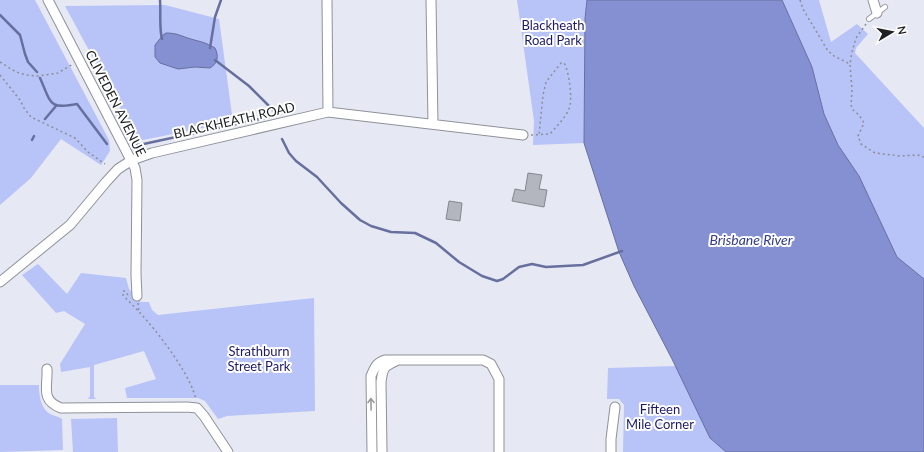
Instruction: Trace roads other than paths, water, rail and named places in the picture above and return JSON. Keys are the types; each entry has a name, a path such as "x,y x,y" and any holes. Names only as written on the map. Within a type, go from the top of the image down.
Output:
{"street":[{"name":"CLIVEDEN AVENUE","path":"48,0 135,168 137,180 137,296"},
{"path":"327,0 328,112"},
{"path":"431,0 433,124"},
{"path":"874,0 878,13"},
{"name":"BLACKHEATH ROAD","path":"0,282 70,225 110,177 118,170 132,160 152,153 328,112 523,135"},
{"path":"377,447 371,376 379,362 385,360 483,360 491,364 499,378 499,452"},
{"path":"377,447 383,371 386,366 397,360"},
{"path":"47,369 47,396 50,402 61,408 197,408 228,452"},
{"path":"611,452 615,407"}],"lane":[{"path":"869,19 885,7"},
{"path":"371,382 381,382"}],"water":[{"name":"Brisbane River","path":"587,0 782,0 812,67 824,114 838,145 859,176 897,257 924,279 924,452 726,452 710,438 672,359 634,286 619,252 584,143 585,19"},
{"path":"166,33 179,35 206,43 215,48 217,54 216,62 210,68 195,67 178,69 160,63 155,57 155,45"}],"waterway":[{"path":"160,0 162,39"},
{"path":"210,48 215,17 221,0"},
{"path":"0,15 20,35 28,62 37,72"},
{"path":"127,130 139,145 278,115 249,86 215,60"},
{"path":"40,78 49,98 55,105 68,106 77,104 107,144"},
{"path":"45,119 56,106"},
{"path":"32,140 34,136"},
{"path":"282,139 289,153 296,161 317,177 341,203 360,220 371,226 391,232 415,233 436,243 459,262 482,276 497,281 503,279 519,267 532,264 546,267 583,265 622,251"}],"park label":[{"name":"Blackheath Road Park","path":"553,32"},
{"name":"Strathburn Street Park","path":"259,358"},
{"name":"Fifteen Mile Corner","path":"660,416"}]}
